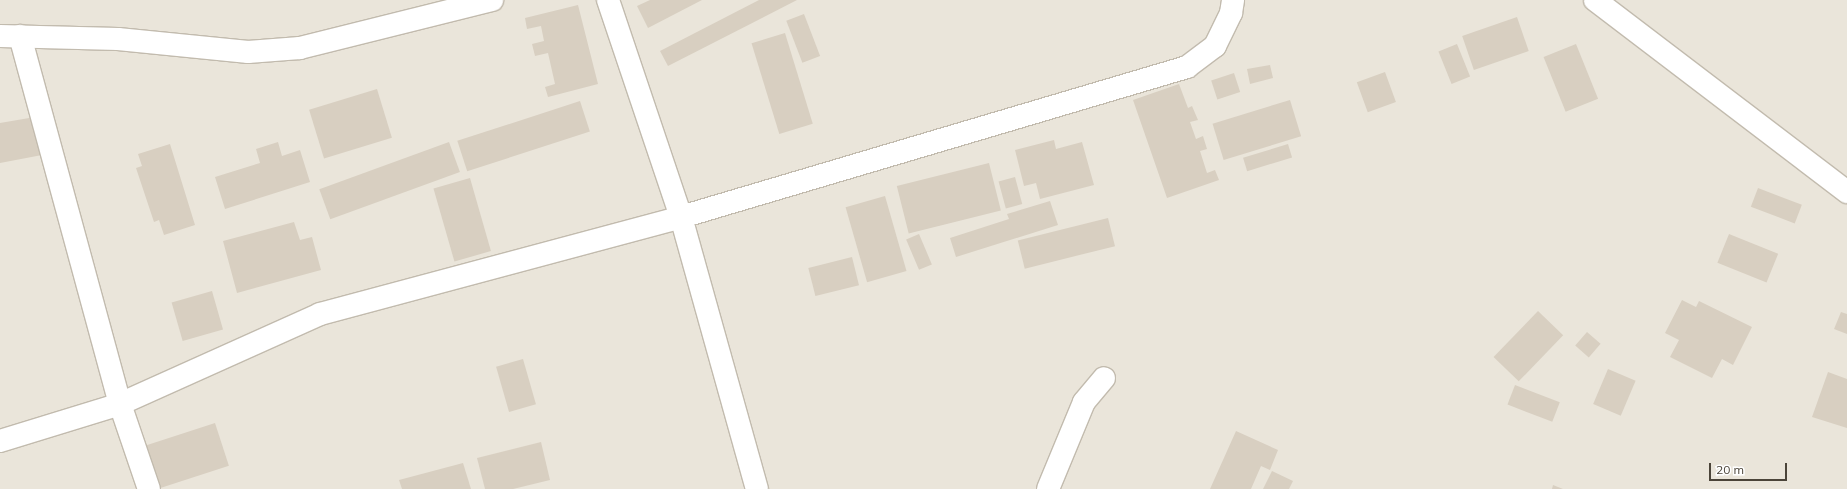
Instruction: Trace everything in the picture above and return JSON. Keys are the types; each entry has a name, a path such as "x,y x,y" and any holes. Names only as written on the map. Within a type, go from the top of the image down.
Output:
{"street":[{"path":"149,489 120,404 10,36 118,39 248,52 300,48 492,0"},
{"path":"608,0 681,217 757,489"},
{"path":"0,441 120,404 320,314 681,217 1187,67 1215,46 1231,13 1233,0"},
{"path":"1595,0 1847,192"},
{"path":"1048,489 1084,402 1104,378"}],"shaded area":[{"path":"0,0 1847,0 1847,489 0,489"}],"building":[{"path":"650,0 702,0 648,28 637,6"},
{"path":"759,0 797,0 668,66 660,51"},
{"path":"578,5 598,84 548,97 545,87 555,84 548,53 535,56 532,44 544,41 541,26 527,29 525,18"},
{"path":"804,14 820,56 802,63 786,21"},
{"path":"1517,17 1529,51 1474,70 1462,36"},
{"path":"785,33 813,124 779,134 752,43"},
{"path":"1457,44 1470,76 1452,84 1438,51"},
{"path":"1576,44 1598,99 1566,112 1544,57"},
{"path":"1270,65 1273,78 1250,84 1247,69"},
{"path":"1385,72 1396,102 1368,112 1357,82"},
{"path":"1234,73 1240,92 1217,99 1211,80"},
{"path":"1179,84 1188,108 1192,106 1198,120 1190,122 1196,139 1203,136 1207,149 1200,151 1207,173 1215,170 1219,180 1167,198 1133,100"},
{"path":"377,89 392,138 324,159 309,110"},
{"path":"1290,100 1301,136 1224,160 1213,124"},
{"path":"580,101 590,131 467,171 457,141"},
{"path":"35,117 42,155 0,163 0,123"},
{"path":"1054,140 1056,149 1082,142 1094,185 1040,199 1036,183 1024,186 1015,150"},
{"path":"278,142 282,156 300,150 310,182 225,209 215,177 260,163 256,149"},
{"path":"449,142 460,172 330,219 319,189"},
{"path":"170,144 195,225 164,235 159,220 154,222 136,168 142,166 138,154"},
{"path":"1288,144 1292,157 1247,171 1243,158"},
{"path":"989,163 1001,211 909,234 897,186"},
{"path":"1015,177 1022,204 1006,208 999,181"},
{"path":"470,178 491,251 454,262 433,188"},
{"path":"1758,188 1802,205 1795,224 1751,207"},
{"path":"885,196 906,271 867,282 846,207"},
{"path":"1050,201 1058,225 956,257 950,238 1009,219 1007,214"},
{"path":"1108,218 1115,246 1025,269 1018,240"},
{"path":"294,222 300,240 312,237 321,270 237,293 223,241"},
{"path":"919,234 932,264 919,270 906,239"},
{"path":"1729,234 1778,254 1767,283 1717,263"},
{"path":"852,257 859,285 815,296 808,268"},
{"path":"212,291 223,329 183,341 172,303"},
{"path":"1682,300 1696,307 1699,301 1752,327 1733,365 1722,359 1712,378 1670,357 1679,340 1665,333"},
{"path":"1538,311 1563,335 1519,381 1494,357"},
{"path":"1841,312 1847,314 1847,334 1834,329"},
{"path":"1587,332 1601,344 1589,357 1575,346"},
{"path":"523,359 536,404 509,412 496,367"},
{"path":"1608,369 1636,381 1621,416 1593,404"},
{"path":"1828,372 1847,379 1847,428 1812,417"},
{"path":"1515,385 1560,402 1552,422 1507,405"},
{"path":"215,423 229,466 160,488 147,445"},
{"path":"1236,431 1278,450 1270,470 1261,466 1251,489 1210,489"},
{"path":"541,442 550,480 513,489 485,489 477,458"},
{"path":"463,463 471,489 402,489 399,480"},
{"path":"1272,471 1293,481 1289,489 1263,489"},
{"path":"1553,485 1563,489 1552,489"}]}
